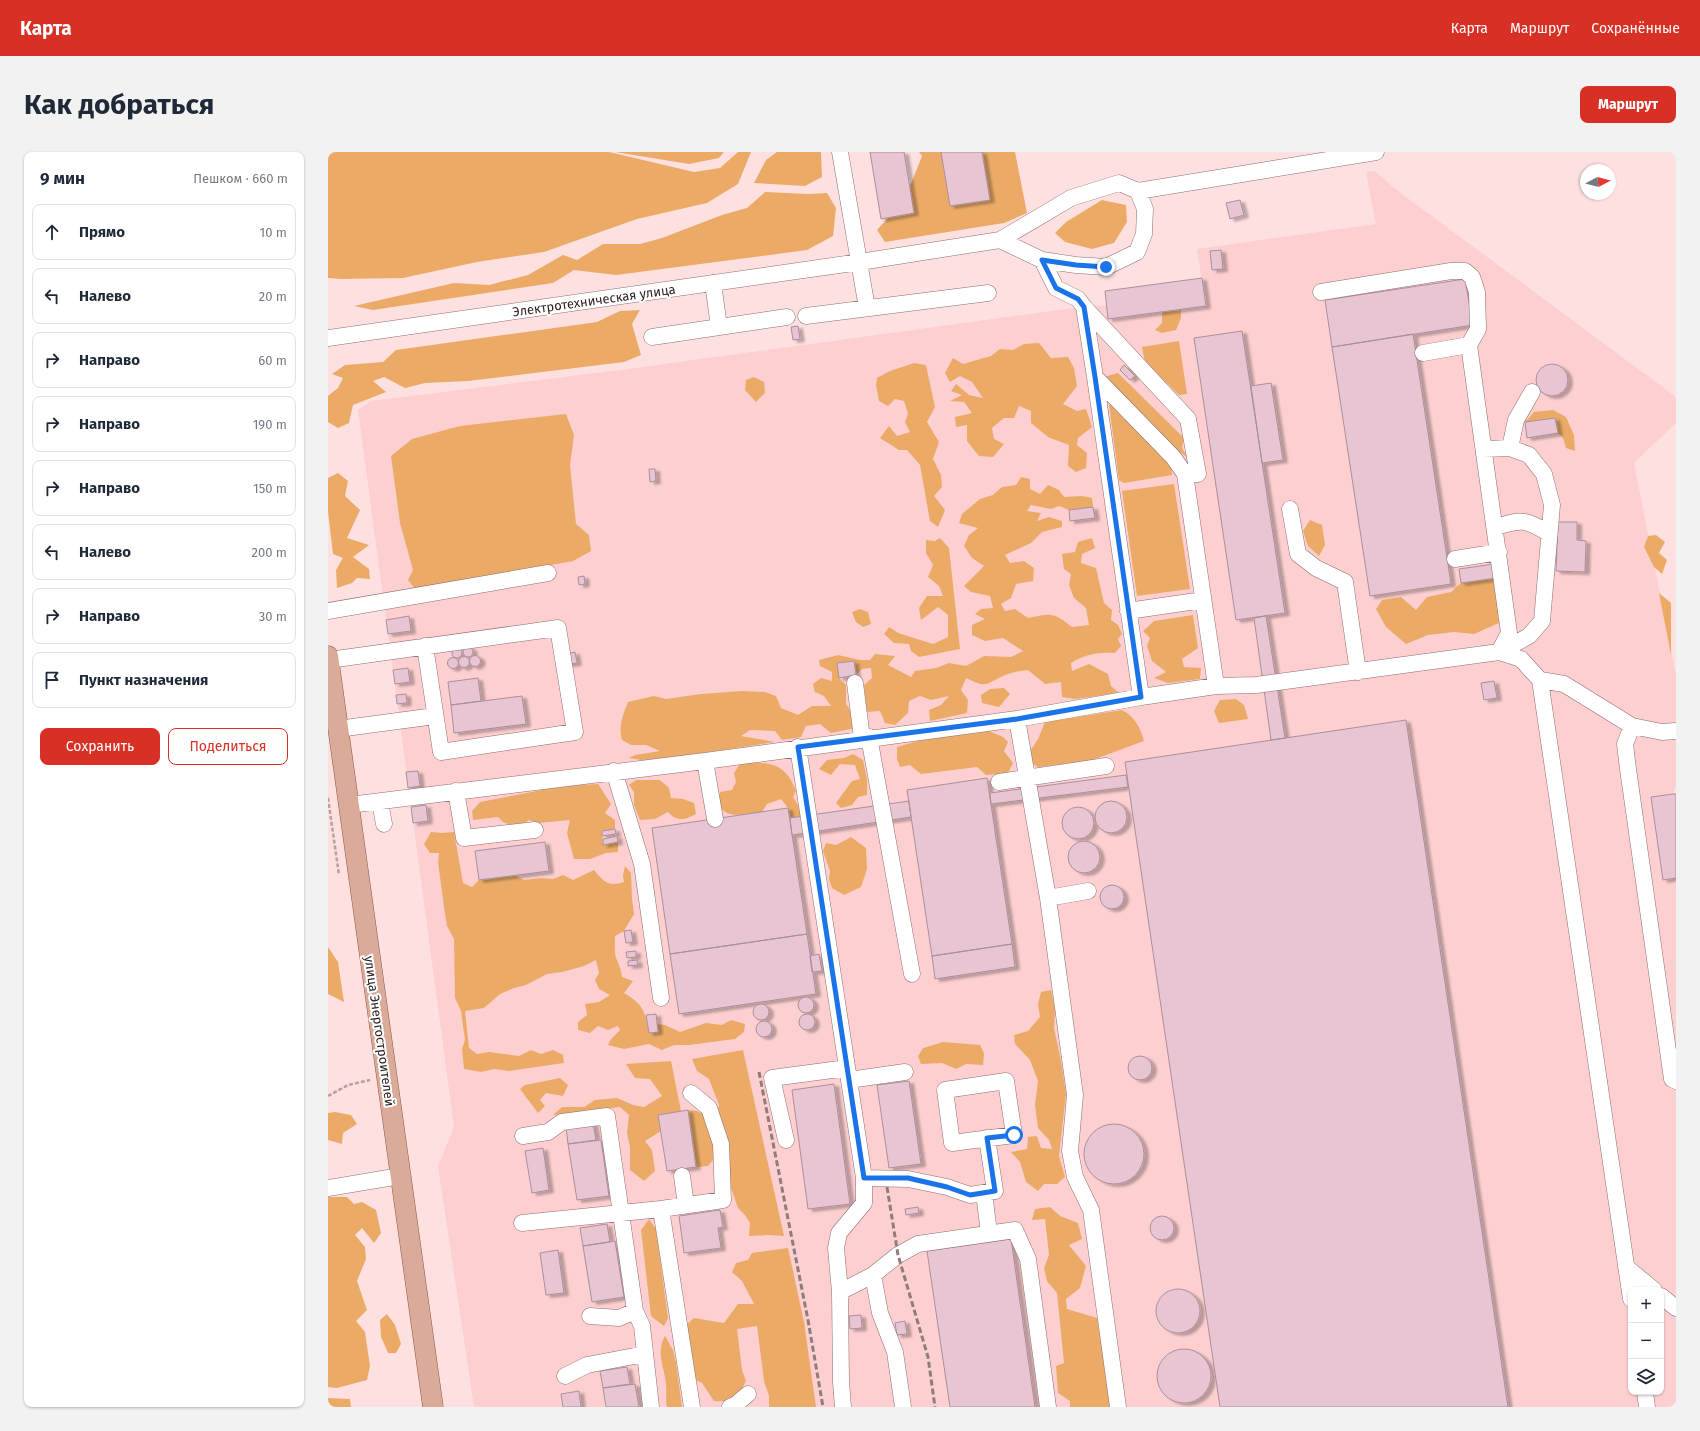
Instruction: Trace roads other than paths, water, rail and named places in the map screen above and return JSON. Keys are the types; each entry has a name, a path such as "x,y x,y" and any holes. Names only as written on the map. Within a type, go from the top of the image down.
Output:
{"main road":[{"name":"улица Энергостроителей","path":"328,658 433,1407"}],"street":[{"path":"840,152 867,308"},
{"path":"1000,240 1071,198 1119,183 1138,191 1376,152"},
{"path":"1000,240 1042,260 1076,265 1106,267 1137,252 1144,234 1145,209 1138,191"},
{"name":"Электротехническая улица","path":"328,338 860,262 1000,240"},
{"path":"1042,260 1056,288 1078,299 1188,418 1198,474 1185,474"},
{"path":"1321,292 1451,271 1465,271 1472,277 1477,292 1478,329 1469,345 1496,527 1509,633 1499,652"},
{"path":"714,283 719,327"},
{"path":"806,316 988,292"},
{"path":"1084,307 1141,697"},
{"path":"652,337 787,317"},
{"path":"1423,353 1469,345"},
{"path":"1095,377 1173,457 1185,474 1216,686"},
{"path":"1510,448 1516,420 1532,392"},
{"path":"349,805 380,802 456,790 705,760 1017,719 1141,697 1216,686 1256,685 1499,652 1529,636 1542,621 1548,533 1552,505 1544,474 1529,455 1510,448 1484,449"},
{"path":"1290,509 1298,554 1316,568 1345,582 1358,672"},
{"path":"1496,527 1514,522 1530,522 1548,533"},
{"path":"1455,559 1499,552"},
{"path":"328,611 548,573"},
{"path":"1128,611 1203,600"},
{"path":"328,658 558,628 575,732 440,752 425,646"},
{"path":"1499,652 1521,659 1540,680 1629,1287"},
{"path":"1540,680 1564,684 1632,726 1662,732 1676,731"},
{"path":"855,683 912,974"},
{"path":"338,729 372,730 435,716"},
{"path":"1017,719 1048,898 1075,1094 1070,1151 1075,1177 1091,1210 1118,1407"},
{"path":"1632,726 1625,744 1628,769 1672,1079 1676,1081"},
{"path":"798,747 864,1178 864,1203 839,1234 836,1248 840,1292 841,1382 843,1407"},
{"path":"705,760 715,819"},
{"path":"998,782 1028,779 1106,766"},
{"path":"614,771 642,864 661,998"},
{"path":"456,790 464,838 535,830"},
{"path":"380,802 384,824"},
{"path":"1048,898 1088,891"},
{"path":"786,1140 772,1078 906,1072"},
{"path":"1006,1081 1014,1135 987,1138 952,1143 945,1090 1006,1081"},
{"path":"522,1223 661,1209 723,1200 721,1144 709,1108 691,1093"},
{"path":"523,1136 548,1132 562,1122 607,1116 635,1311 642,1326 651,1407"},
{"path":"864,1178 908,1178 947,1187 970,1195 995,1191 987,1138"},
{"path":"328,1188 400,1176"},
{"path":"682,1176 686,1205"},
{"path":"984,1193 989,1233"},
{"path":"661,1209 692,1407"},
{"path":"840,1292 873,1276 898,1254 918,1244 1015,1230 1028,1259 1048,1407"},
{"path":"1626,1267 1650,1287"},
{"path":"873,1276 880,1313 895,1352 903,1407"},
{"path":"1664,1298 1676,1308"},
{"path":"590,1316 619,1318 635,1311"},
{"path":"565,1376 587,1365 645,1354"},
{"path":"730,1407 735,1406 748,1394"},
{"path":"1645,1395 1647,1407"}],"railway":[{"path":"759,1072 808,1320 823,1407"},
{"path":"887,1187 898,1255 928,1357 935,1407"}]}
